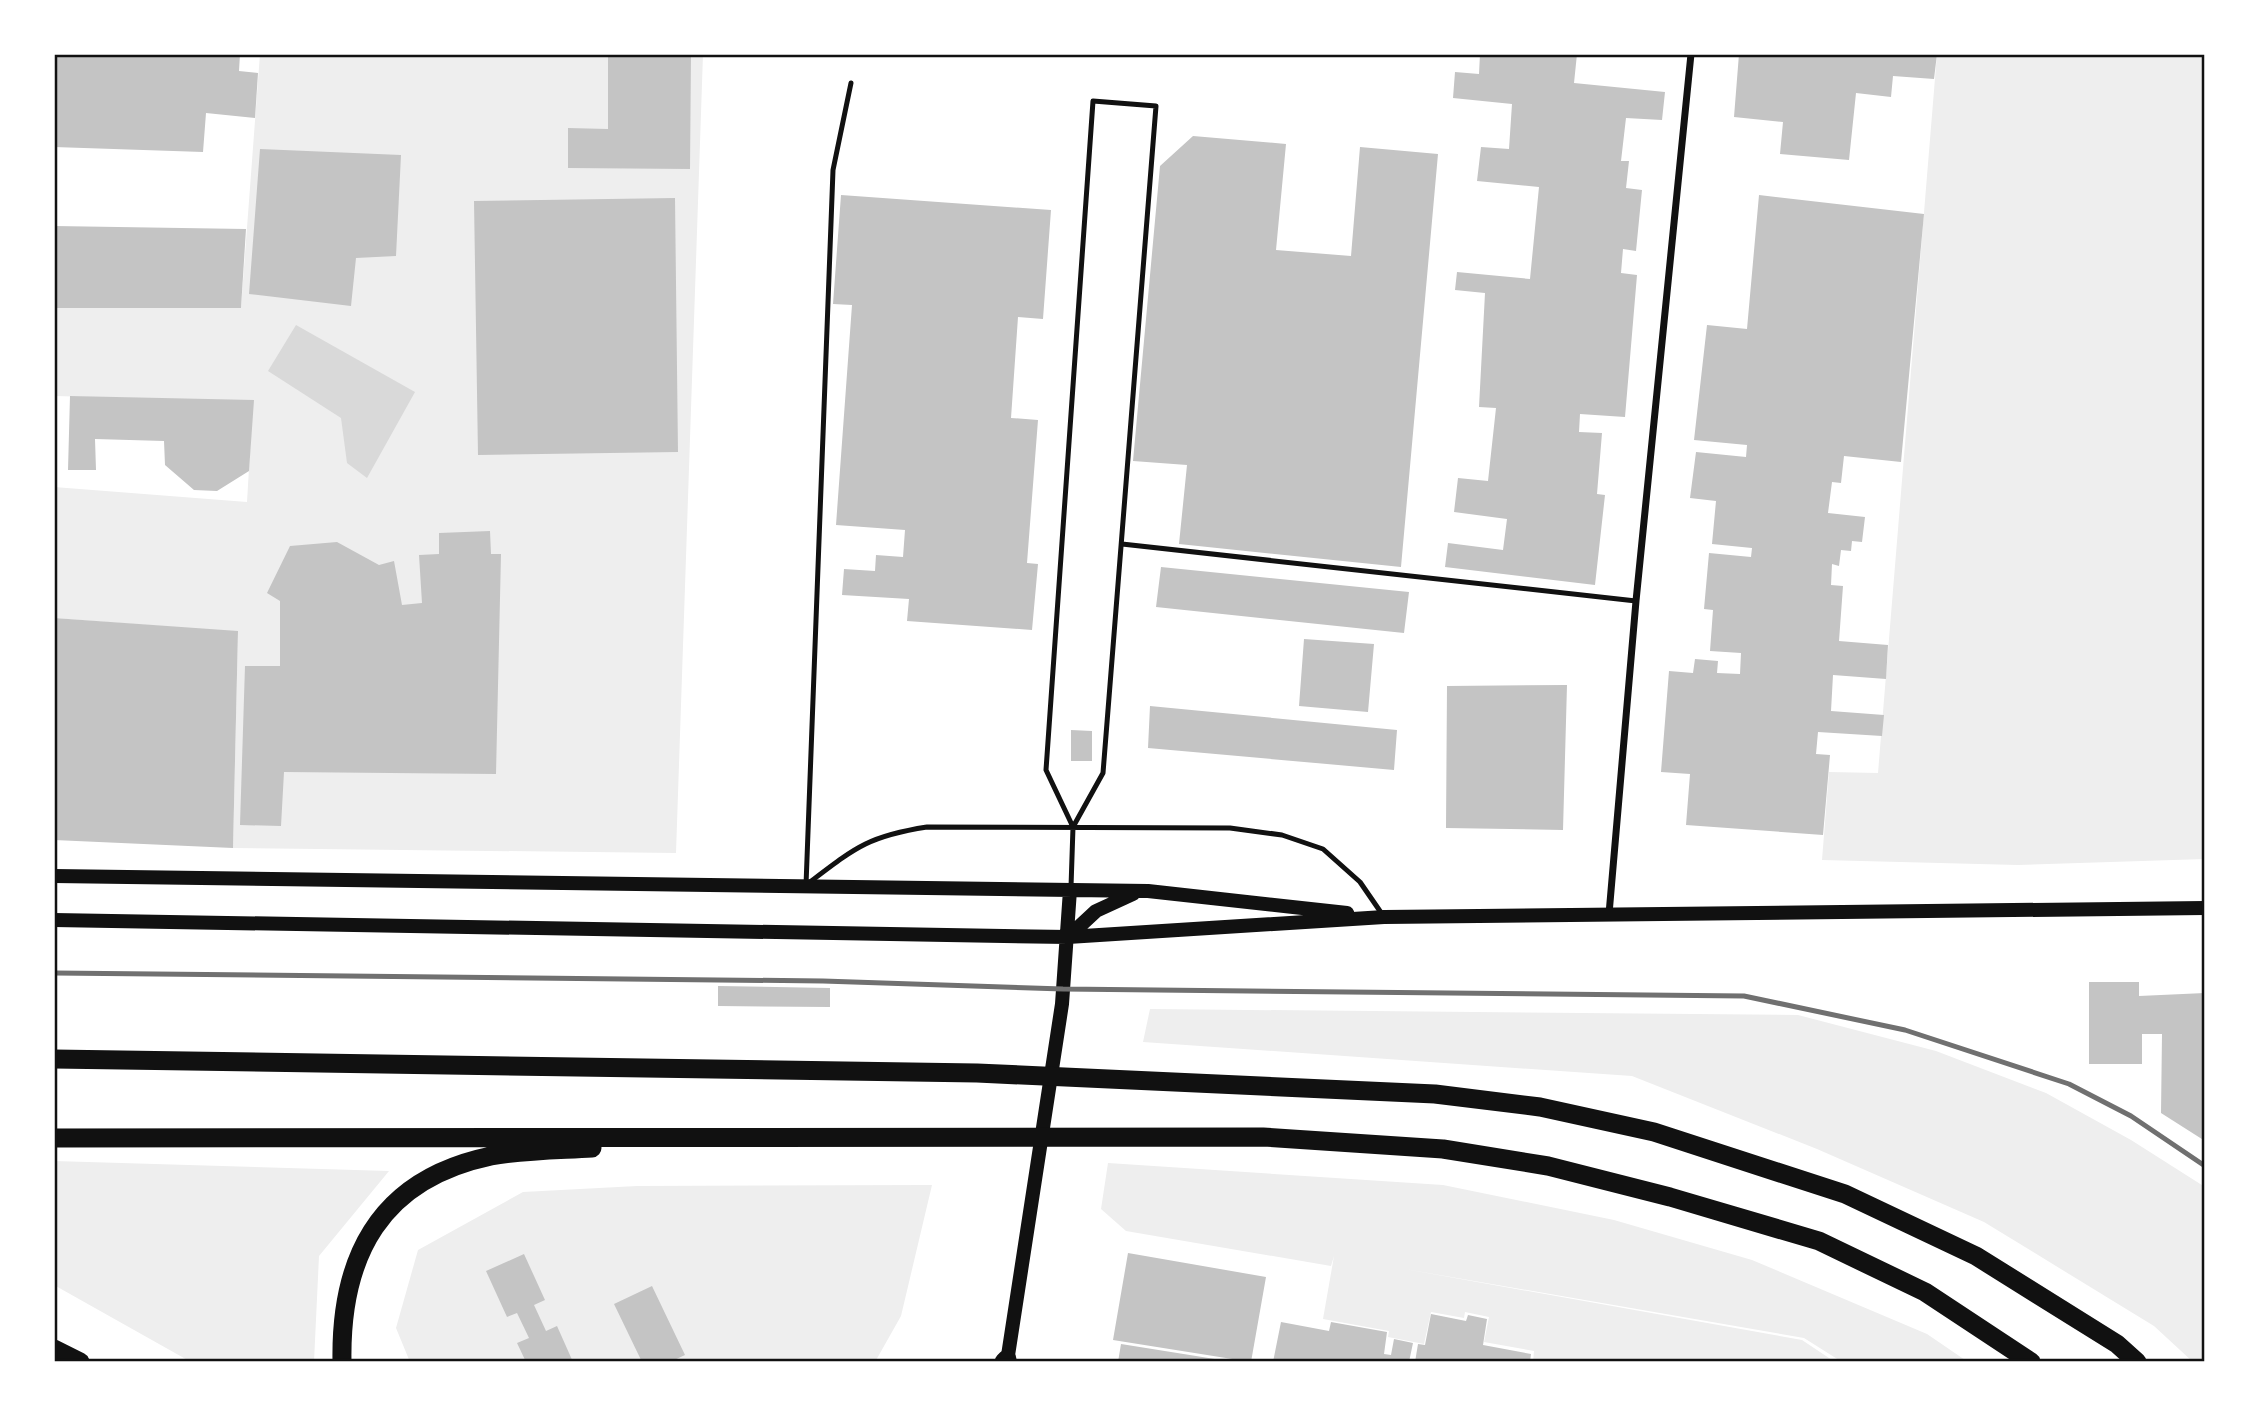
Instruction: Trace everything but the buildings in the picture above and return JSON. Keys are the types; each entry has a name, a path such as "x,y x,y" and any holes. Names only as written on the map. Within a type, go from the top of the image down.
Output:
{"highway":[{"path":"54,1059 977,1073 1435,1094 1540,1107 1654,1132 1845,1194 1976,1256 2117,1344 2137,1362"},
{"path":"342,1362 341,1322 352,1270 374,1224 409,1188 446,1169 493,1156 741,1136"},
{"path":"54,1138 1263,1137 1443,1149 1548,1166 1670,1197 1819,1241 1925,1292 2031,1362"},
{"path":"54,1349 80,1362"}],"main road":[{"path":"54,876 1149,891 1384,917"},
{"path":"1006,1361 1030,1227 1062,1004 1070,890"},
{"path":"1068,937 1104,907 1149,891"},
{"path":"54,920 1068,937 1384,917 2205,908"}],"street":[{"path":"1609,916 1636,601 1691,54"}],"lane":[{"path":"806,885 833,170 851,83"},
{"path":"1070,890 1073,827 1103,773 1157,106 1093,101 1046,770 1073,827"},
{"path":"1122,544 1636,601"},
{"path":"806,885 858,845 892,832 927,827 1230,828 1282,835 1323,849 1360,881 1384,917"}],"shaded area":[{"path":"260,54 703,54 676,853 233,848 238,632 54,618 54,487 247,502 253,401 54,396 54,308 241,308"},
{"path":"1937,54 2205,54 2205,859 2018,865 1822,860 1829,772 1878,773"},
{"path":"296,325 415,392 367,478 347,463 341,418 268,371"},
{"path":"1150,1009 1798,1015 1936,1051 2046,1093 2131,1140 2205,1187 2205,1362 2193,1362 2154,1326 1984,1222 1817,1149 1632,1076 1143,1042"},
{"path":"54,1161 389,1171 319,1256 314,1362 191,1362 54,1285"},
{"path":"1108,1163 1443,1185 1614,1220 1752,1260 1927,1334 1968,1362 1842,1362 1804,1338 1399,1268 1802,1340 1835,1362 1533,1362 1534,1351 1484,1342 1489,1317 1465,1312 1464,1318 1431,1312 1424,1344 1388,1337 1389,1331 1323,1319 1334,1256 1331,1266 1126,1231 1101,1209"},
{"path":"932,1185 901,1316 875,1362 410,1362 396,1328 418,1250 523,1192 637,1186"}],"railway":[{"path":"54,973 823,981 1063,989 1744,996 1905,1030 2069,1084 2131,1116 2205,1166"}]}
